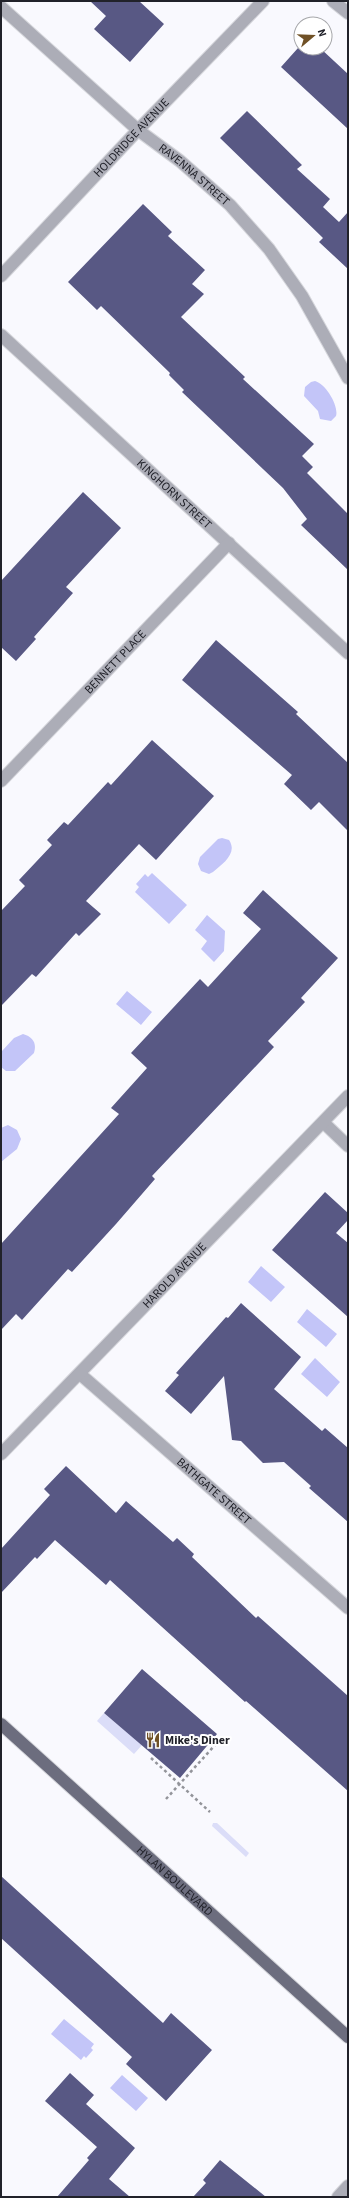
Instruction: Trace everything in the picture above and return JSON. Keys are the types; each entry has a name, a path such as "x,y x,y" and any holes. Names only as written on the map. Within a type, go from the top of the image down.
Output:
{"main road":[{"name":"HYLAN BOULEVARD","path":"1,1724 348,2038"}],"street":[{"name":"HOLDRIDGE AVENUE","path":"1,276 138,130 263,1"},
{"path":"333,1 348,13"},
{"name":"RAVENNA STREET","path":"1,7 138,130 180,162 230,205 269,249 302,296 348,378"},
{"name":"KINGHORN STREET","path":"1,335 229,542 348,653"},
{"name":"BENNETT PLACE","path":"1,781 229,542"},
{"name":"HAROLD AVENUE","path":"1,1454 324,1123 348,1096"},
{"path":"324,1123 348,1146"},
{"name":"BATHGATE STREET","path":"80,1374 348,1608"},
{"path":"338,2197 348,2186"}],"path":[{"path":"166,1799 216,1744"},
{"path":"151,1758 210,1812"}],"shaded area":[{"path":"104,1713 142,1745 134,1754 97,1721"},
{"path":"213,1823 217,1823 249,1853 246,1857 212,1826"}],"water":[{"path":"315,381 323,386 334,401 336,416 331,421 320,419 318,411 304,396 305,387 311,382"},
{"path":"222,838 229,840 232,849 231,854 213,872 209,874 201,871 198,864 200,857 218,839"},
{"path":"152,873 187,905 169,924 135,892 139,887 136,884 145,874 148,877"},
{"path":"207,915 225,931 224,951 214,962 201,949 207,941 195,930"},
{"path":"127,991 152,1012 141,1025 116,1004"},
{"path":"23,1034 32,1039 35,1046 34,1053 15,1071 6,1071 1,1067 2,1051 14,1038"},
{"path":"8,1125 17,1130 21,1139 17,1149 1,1162 1,1128"},
{"path":"261,1266 285,1287 271,1302 248,1282"},
{"path":"307,1309 337,1334 326,1347 297,1322"},
{"path":"315,1358 340,1382 327,1397 301,1374"},
{"path":"64,2019 94,2044 91,2048 93,2050 86,2058 84,2056 81,2060 51,2034"},
{"path":"122,2075 148,2098 136,2111 110,2088"}],"building":[{"path":"90,1 139,1 164,24 130,62 94,29 106,16"},
{"path":"293,54 293,56 329,56 348,74 348,129 281,67"},
{"path":"247,111 302,165 297,169 330,199 323,207 339,222 348,212 348,269 319,242 323,238 220,138"},
{"path":"143,204 172,232 168,236 205,270 192,284 204,294 181,317 245,377 243,379 314,444 302,456 313,467 307,473 348,514 348,570 301,525 307,519 283,488 182,392 184,390 169,375 170,373 101,306 97,310 68,282"},
{"path":"83,492 121,528 66,587 73,593 34,637 36,639 16,661 1,647 1,581"},
{"path":"216,640 298,712 296,714 348,763 348,831 319,802 311,810 284,784 292,775 182,680"},
{"path":"152,740 214,796 156,860 139,844 86,901 101,914 79,936 76,933 36,977 32,974 1,1006 1,911 25,886 19,880 52,845 47,840 64,822 68,825 108,782 111,785"},
{"path":"263,890 338,958 301,998 305,1002 268,1041 274,1047 152,1176 155,1179 116,1224 72,1272 68,1269 22,1320 16,1314 1,1330 1,1244 119,1114 111,1108 147,1068 131,1053 200,979 208,987 261,929 243,913"},
{"path":"325,1192 348,1213 348,1220 336,1233 348,1243 348,1317 272,1250"},
{"path":"241,1303 301,1357 274,1389 322,1431 325,1428 348,1448 348,1522 309,1488 311,1486 284,1462 263,1463 241,1441 232,1440 224,1376 191,1414 165,1391 179,1375 176,1373 226,1317 228,1318"},
{"path":"66,1466 116,1513 126,1501 173,1542 177,1538 194,1554 192,1557 256,1618 258,1616 348,1696 348,1791 246,1701 245,1702 110,1580 106,1585 55,1540 37,1559 35,1557 1,1593 1,1549 50,1495 44,1489"},
{"path":"142,1669 217,1734 180,1778 104,1713"},
{"path":"1,1876 163,2023 171,2013 212,2050 166,2101 126,2064 132,2057 1,1938"},
{"path":"70,2073 94,2095 86,2104 135,2148 109,2179 130,2197 57,2197 89,2160 87,2158 97,2147 45,2101"},
{"path":"220,2160 266,2197 193,2197 206,2183 203,2180"}],"place":[{"name":"Mike's Diner","path":"153,1740"}]}
